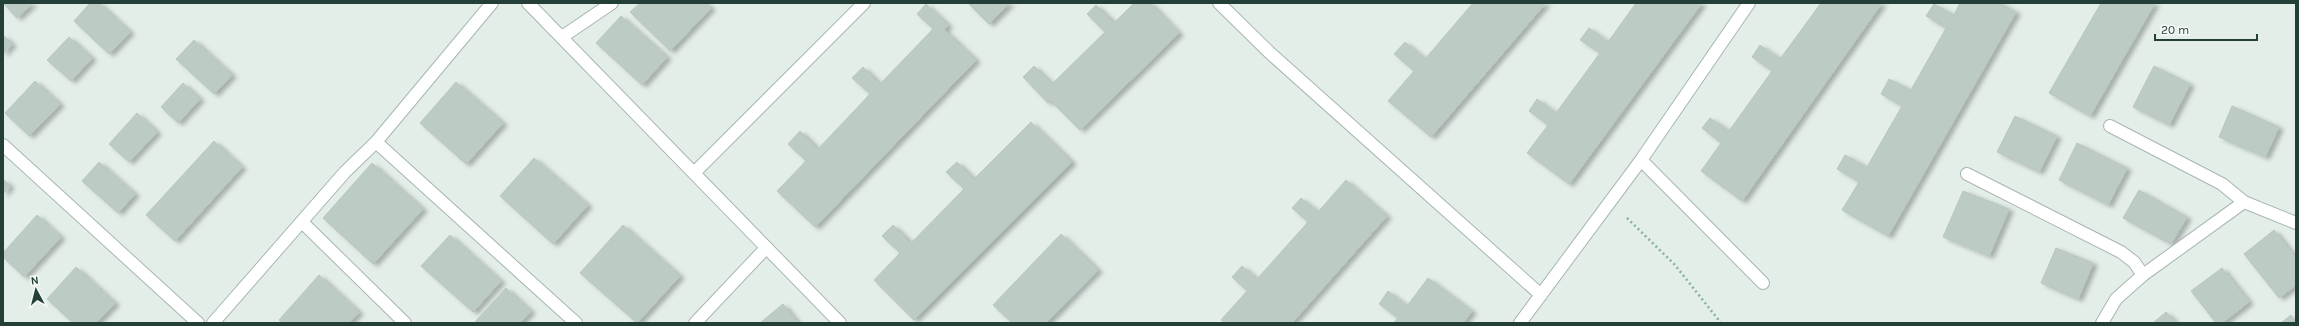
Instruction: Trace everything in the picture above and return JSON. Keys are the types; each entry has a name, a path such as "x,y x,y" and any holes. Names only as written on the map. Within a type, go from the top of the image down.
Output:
{"street":[{"path":"213,323 345,172 376,142 492,3"},
{"path":"528,3 695,172 766,248 840,323"},
{"path":"562,37 612,3"},
{"path":"695,172 864,3"},
{"path":"1219,3 1265,49 1541,295"},
{"path":"1520,323 1641,160 1749,3"},
{"path":"2110,126 2222,184 2244,202 2296,223"},
{"path":"376,142 576,323"},
{"path":"3,145 198,323"},
{"path":"1641,160 1763,283"},
{"path":"1967,174 2121,252 2134,262 2143,275"},
{"path":"2102,323 2116,299 2143,275 2244,202"},
{"path":"302,222 405,323"},
{"path":"695,323 766,248"}],"path":[{"path":"1609,203 1675,265 1721,323"}],"building":[{"path":"3,3 33,3 17,18"},
{"path":"90,3 99,3 130,32 109,54 74,21"},
{"path":"640,3 706,3 711,8 670,51 630,12"},
{"path":"968,3 1010,3 989,24"},
{"path":"1134,3 1150,3 1179,33 1080,130 1050,100 1048,103 1023,77 1034,66 1052,84 1105,32 1087,14 1096,5 1114,23"},
{"path":"1473,3 1546,3 1431,137 1388,101 1414,71 1394,54 1405,42 1425,59"},
{"path":"1636,3 1702,3 1569,184 1527,153 1548,125 1529,111 1537,99 1556,113 1600,53 1580,40 1589,28 1608,42"},
{"path":"1821,3 1882,3 1742,201 1701,171 1721,143 1702,128 1710,118 1729,131 1772,71 1752,57 1760,45 1780,59"},
{"path":"1960,3 2000,3 2016,12 1888,236 1842,210 1859,182 1837,169 1845,155 1867,167 1902,106 1881,94 1889,79 1911,90 1946,28 1926,16 1934,4 1954,15"},
{"path":"2101,3 2155,3 2090,116 2049,93"},
{"path":"926,4 948,25 944,30 976,60 815,227 777,191 806,161 788,144 800,131 818,149 870,94 852,78 863,67 880,84 933,29 917,14"},
{"path":"621,16 667,57 642,85 596,43"},
{"path":"3,35 12,44 3,54"},
{"path":"69,37 92,58 71,81 47,60"},
{"path":"194,40 232,75 214,94 176,59"},
{"path":"2154,66 2190,84 2169,125 2133,107"},
{"path":"35,81 60,104 29,136 5,113"},
{"path":"456,82 503,123 466,164 420,123"},
{"path":"183,83 200,99 178,123 161,107"},
{"path":"2232,106 2279,127 2265,157 2219,137"},
{"path":"137,113 157,132 129,162 109,144"},
{"path":"2015,116 2057,136 2039,172 1997,152"},
{"path":"1031,122 1072,162 914,320 874,280 900,253 882,236 893,225 911,243 964,189 946,172 957,162 974,179"},
{"path":"214,141 242,167 175,241 146,215"},
{"path":"2077,143 2127,168 2108,205 2059,180"},
{"path":"534,158 588,205 553,244 500,196"},
{"path":"99,162 135,194 118,213 82,181"},
{"path":"372,163 423,209 373,264 323,218"},
{"path":"3,179 10,186 3,194"},
{"path":"1346,180 1387,216 1292,323 1225,323 1221,320 1247,291 1232,277 1242,266 1257,279 1308,222 1292,208 1301,198 1318,212"},
{"path":"2139,190 2187,217 2171,244 2123,218"},
{"path":"1963,191 2009,209 1989,256 1943,237"},
{"path":"37,215 61,237 24,277 3,257 3,253"},
{"path":"623,225 680,276 637,323 580,273"},
{"path":"2274,230 2296,258 2296,285 2279,298 2244,254"},
{"path":"1061,234 1098,270 1046,323 1012,323 993,305"},
{"path":"450,235 501,281 473,312 421,266"},
{"path":"2056,248 2093,263 2078,299 2041,283"},
{"path":"76,267 115,303 96,323 73,323 47,299"},
{"path":"2222,268 2249,302 2222,323 2216,323 2191,291"},
{"path":"319,275 359,312 349,323 282,323 279,320"},
{"path":"1428,278 1472,311 1463,323 1394,323 1398,318 1379,304 1388,291 1407,306"},
{"path":"506,288 531,311 520,323 474,323"},
{"path":"783,304 798,323 760,323"},
{"path":"2166,312 2176,323 2153,323"},
{"path":"2291,315 2296,323 2281,323"}]}
